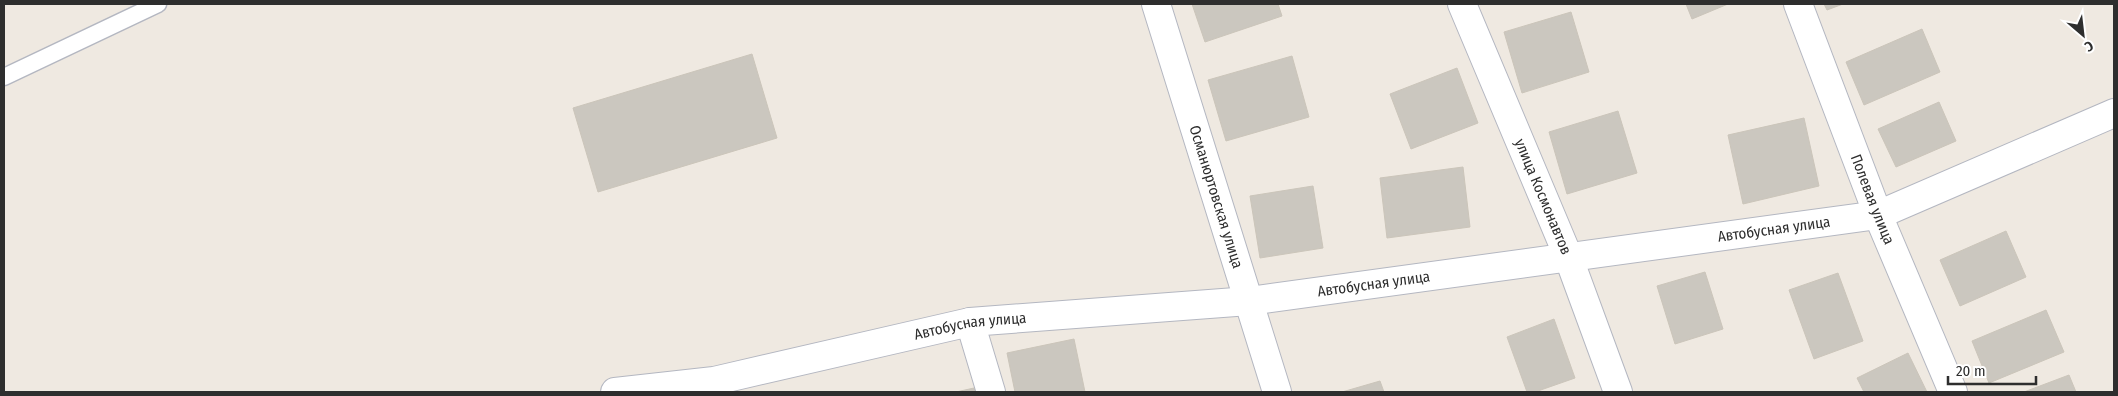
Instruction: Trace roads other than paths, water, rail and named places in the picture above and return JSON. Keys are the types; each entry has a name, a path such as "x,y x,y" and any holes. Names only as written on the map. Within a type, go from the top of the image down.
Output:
{"street":[{"name":"Османюртовская улица","path":"1156,4 1276,392"},
{"name":"улица Космонавтов","path":"1462,4 1568,256 1618,392"},
{"name":"Полевая улица","path":"1798,4 1878,215 1953,392"},
{"name":"Автобусная улица","path":"615,392 716,387 970,322 1249,302 1568,256 1878,215 2114,113"},
{"path":"970,322 991,392"}],"lane":[{"path":"4,77 158,4"}]}
